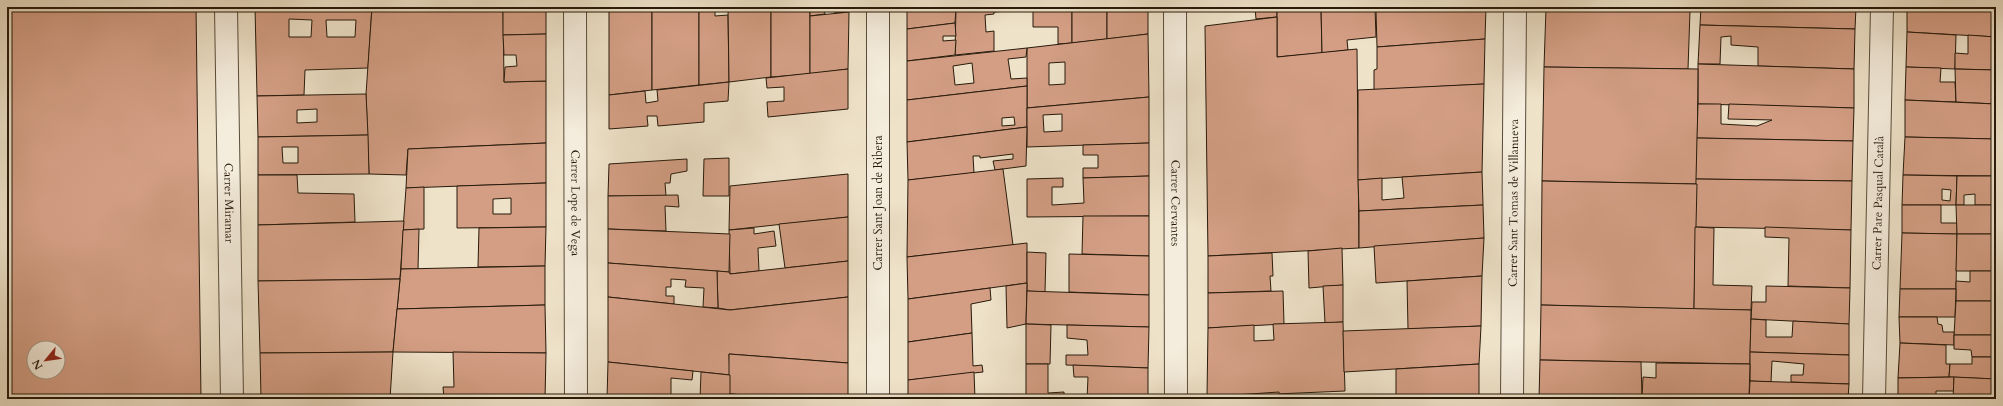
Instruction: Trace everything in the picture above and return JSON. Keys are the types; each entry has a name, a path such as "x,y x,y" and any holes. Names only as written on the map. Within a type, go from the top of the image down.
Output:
{"street":[{"name":"Carrer Miramar","path":"226,7 232,399"},
{"name":"Carrer Lope de Vega","path":"575,7 576,399"},
{"name":"Carrer Sant Joan de Ribera","path":"878,7 878,399"},
{"name":"Carrer Cervantes","path":"1175,7 1176,399"},
{"name":"Carrer Sant Tomas de Villanueva","path":"1512,399 1515,7"},
{"name":"Carrer Pare Pasqual Català","path":"1874,399 1882,7"}],"building":[{"path":"7,7 196,7 201,399 7,399"},
{"path":"255,7 372,7 368,68 305,70 304,95 257,96","holes":["289,19 312,20 311,37 289,37","326,20 356,20 355,37 327,37"]},
{"path":"372,7 503,7 504,82 546,81 546,143 408,149 406,175 369,174 366,94"},
{"path":"503,7 546,7 546,34 503,35"},
{"path":"609,7 652,7 652,90 609,95"},
{"path":"652,7 699,7 699,85 652,90"},
{"path":"699,7 715,7 715,16 728,15 729,82 699,85"},
{"path":"728,7 771,7 771,77 729,82"},
{"path":"771,7 810,7 810,74 771,77"},
{"path":"810,7 824,7 825,14 810,16"},
{"path":"835,7 849,7 849,12 835,13"},
{"path":"907,7 956,7 955,23 907,29"},
{"path":"956,7 994,7 994,14 985,15 986,32 994,31 994,51 955,55"},
{"path":"994,7 1033,7 1033,9 994,12"},
{"path":"1033,7 1072,7 1072,43 1058,44 1058,27 1033,27"},
{"path":"1072,7 1107,7 1107,39 1072,43"},
{"path":"1107,7 1148,7 1148,34 1107,39"},
{"path":"1255,7 1277,7 1277,17 1256,19"},
{"path":"1277,7 1321,7 1322,53 1277,57"},
{"path":"1321,7 1375,7 1376,37 1347,40 1348,50 1322,53"},
{"path":"1400,7 1486,7 1485,39 1377,47 1376,11"},
{"path":"1546,7 1701,7 1701,11"},
{"path":"1701,7 1856,7 1855,29 1700,25"},
{"path":"1907,7 1996,7 1996,37 1907,32"},
{"path":"1546,8 1690,11 1688,69 1544,67"},
{"path":"849,12 848,69 810,74 810,16"},
{"path":"1277,17 1277,57 1357,49 1359,248 1208,256 1205,26"},
{"path":"955,23 956,36 943,36 943,41 956,40 955,55 907,61 907,29"},
{"path":"1700,25 1855,29 1854,69 1758,66 1758,47 1731,45 1731,36 1721,37 1720,64 1698,64"},
{"path":"1907,32 1956,35 1955,69 1906,67"},
{"path":"546,34 546,81 504,82 505,67 517,66 516,55 504,55 503,35"},
{"path":"1148,34 1149,97 1027,108 1027,48","holes":["1065,62 1065,84 1049,85 1049,63"]},
{"path":"1968,35 1996,37 1996,70 1955,69 1955,53 1968,54"},
{"path":"1485,39 1484,84 1374,90 1374,70 1377,69 1377,47"},
{"path":"1027,48 1026,57 1008,59 1011,79 1027,78 1027,86 907,100 907,61","holes":["972,63 974,83 955,85 953,66"]},
{"path":"1698,64 1854,69 1854,108 1698,104"},
{"path":"1544,67 1698,69 1697,184 1542,181"},
{"path":"1906,67 1941,68 1940,82 1955,82 1956,102 1905,100"},
{"path":"848,69 848,109 768,117 767,102 784,101 784,87 767,88 766,78"},
{"path":"1955,69 1996,70 1996,104 1956,102"},
{"path":"729,82 728,101 704,103 704,122 658,126 657,116 647,116 648,126 609,129 609,95 645,91 646,103 658,101 657,90"},
{"path":"1484,84 1482,172 1358,180 1358,90"},
{"path":"1027,86 1027,127 907,142 907,100","holes":["1014,117 1015,125 1002,126 1002,118"]},
{"path":"366,94 368,135 258,137 257,96","holes":["317,109 317,122 297,123 297,110"]},
{"path":"1149,97 1149,143 1027,147 1027,108","holes":["1062,114 1062,131 1044,132 1043,115"]},
{"path":"1905,100 1996,104 1996,139 1905,137"},
{"path":"1698,104 1721,104 1721,124 1757,126 1772,120 1728,119 1729,104 1854,108 1853,141 1697,138"},
{"path":"1027,127 1026,166 995,170 993,161 1013,159 1013,154 980,158 980,156 973,156 974,173 908,180 907,142"},
{"path":"368,135 369,174 258,175 258,137","holes":["282,147 298,147 298,163 283,163"]},
{"path":"1905,137 1996,139 1996,176 1903,175"},
{"path":"1697,138 1853,141 1852,181 1696,179"},
{"path":"546,143 546,183 406,188 408,149"},
{"path":"1149,143 1149,176 1083,178 1083,168 1098,168 1098,155 1083,155 1083,145"},
{"path":"729,158 729,196 703,196 704,159"},
{"path":"687,159 687,171 671,174 670,183 665,183 666,196 608,196 609,164"},
{"path":"1003,169 1013,245 907,257 908,180"},
{"path":"1482,172 1483,205 1359,211 1358,180 1382,178 1382,200 1404,198 1402,177"},
{"path":"848,174 848,217 729,230 730,186"},
{"path":"258,175 297,175 298,193 354,194 355,222 258,225"},
{"path":"1903,175 1957,176 1956,205 1902,205","holes":["1942,189 1951,190 1950,201 1942,200"]},
{"path":"1149,176 1149,216 1027,217 1027,179 1063,178 1063,187 1052,187 1052,205 1084,203 1083,178"},
{"path":"1957,176 1996,176 1996,205 1975,205 1975,194 1964,195 1964,205 1956,205"},
{"path":"1696,179 1852,181 1851,230 1695,227"},
{"path":"1542,181 1697,184 1694,309 1541,305"},
{"path":"546,183 546,227 457,228 457,186","holes":["511,198 511,214 493,214 493,199"]},
{"path":"424,187 424,229 403,230 406,188"},
{"path":"678,195 679,207 665,206 666,231 608,229 608,196"},
{"path":"1483,205 1484,238 1359,248 1359,211"},
{"path":"1902,205 1941,205 1941,223 1957,223 1957,234 1902,233"},
{"path":"1956,205 1996,205 1996,234 1957,234"},
{"path":"1083,216 1149,216 1149,256 1082,254"},
{"path":"848,217 848,261 785,268 779,224"},
{"path":"404,221 400,279 258,281 258,225"},
{"path":"546,227 545,266 478,267 479,228"},
{"path":"1695,227 1714,228 1713,285 1752,286 1751,310 1694,309"},
{"path":"1765,227 1851,230 1850,288 1788,286 1789,238 1765,237"},
{"path":"754,228 754,234 774,231 776,246 758,248 759,271 730,274 729,230"},
{"path":"419,229 418,269 401,269 403,230"},
{"path":"608,229 730,234 729,272 608,263"},
{"path":"1902,233 1957,234 1956,289 1900,289"},
{"path":"1957,234 1996,234 1996,271 1956,271"},
{"path":"1484,238 1482,276 1376,283 1374,246"},
{"path":"1027,243 1027,283 908,299 907,257"},
{"path":"1342,248 1343,285 1309,288 1308,251"},
{"path":"1027,252 1046,253 1045,292 1027,291"},
{"path":"1272,253 1273,276 1270,276 1271,291 1208,293 1208,256"},
{"path":"1069,254 1149,256 1149,295 1069,292"},
{"path":"848,261 848,297 730,310 718,308 717,271 729,272 730,274"},
{"path":"608,263 717,271 718,308 703,307 704,288 685,287 686,280 671,279 671,287 666,287 666,296 674,296 674,304 608,297"},
{"path":"545,266 545,305 397,309 401,269"},
{"path":"1970,271 1996,271 1996,301 1956,301 1956,281 1970,282"},
{"path":"1482,276 1481,326 1408,329 1407,281"},
{"path":"400,279 393,352 260,353 258,281"},
{"path":"1027,283 1026,324 1007,328 1006,286"},
{"path":"1343,285 1343,322 1325,323 1323,286"},
{"path":"1766,286 1850,288 1849,324 1751,319 1752,302 1766,302"},
{"path":"990,288 991,300 971,304 972,333 908,342 908,299"},
{"path":"1900,289 1956,289 1955,317 1899,317"},
{"path":"1027,291 1149,295 1149,327 1026,324"},
{"path":"1283,291 1284,324 1208,328 1208,293"},
{"path":"608,297 730,310 848,297 848,363 729,354 730,375 608,362"},
{"path":"1956,301 1996,301 1996,335 1954,335"},
{"path":"545,305 546,353 393,352 397,309"},
{"path":"1541,305 1751,310 1750,364 1540,360"},
{"path":"1899,317 1937,317 1938,324 1942,325 1943,332 1954,332 1954,345 1900,343"},
{"path":"1751,319 1766,320 1766,337 1792,337 1793,321 1849,324 1849,355 1750,352"},
{"path":"1343,322 1345,391 1207,397 1208,328 1254,325 1254,341 1274,340 1273,324"},
{"path":"1026,324 1051,325 1050,364 1026,364"},
{"path":"1067,325 1149,327 1148,368 1066,365 1066,355 1088,355 1087,340 1067,338"},
{"path":"1481,326 1479,364 1344,372 1343,331"},
{"path":"972,333 973,366 982,365 983,372 908,380 908,342"},
{"path":"1954,335 1996,335 1996,357 1972,357 1971,350 1954,349"},
{"path":"1900,343 1946,345 1946,364 1950,364 1949,377 1898,378"},
{"path":"393,352 390,399 261,399 260,353"},
{"path":"453,352 546,353 545,399 444,399 443,387 454,387"},
{"path":"1750,352 1849,355 1849,384 1791,382 1791,375 1803,375 1804,364 1772,361 1771,382 1750,381"},
{"path":"729,354 848,363 848,399 813,399 729,394"},
{"path":"1972,357 1996,357 1996,379 1949,377 1950,364 1972,364"},
{"path":"1540,360 1641,362 1642,399 1539,399"},
{"path":"608,362 693,371 692,380 671,378 671,399 607,399"},
{"path":"1656,363 1750,364 1749,399 1642,399 1643,377 1656,378"},
{"path":"1026,364 1048,364 1048,393 1064,392 1064,399 1026,399"},
{"path":"1479,364 1479,399 1396,399 1396,369"},
{"path":"1073,365 1148,368 1148,399 1087,399 1088,377 1074,377"},
{"path":"701,372 730,375 730,399 700,399"},
{"path":"974,372 975,399 908,399 908,380"},
{"path":"1954,377 1954,391 1936,391 1936,397 1953,397 1953,399 1898,399 1898,378"},
{"path":"1954,377 1996,379 1996,399 1953,399"},
{"path":"1750,381 1849,384 1848,399 1749,399"},
{"path":"1279,392 1279,399 1207,399 1207,397"},
{"path":"729,394 770,396 770,399 730,399"},
{"path":"778,397 813,399 778,399"},
{"path":"390,398 444,399 390,399"}]}
